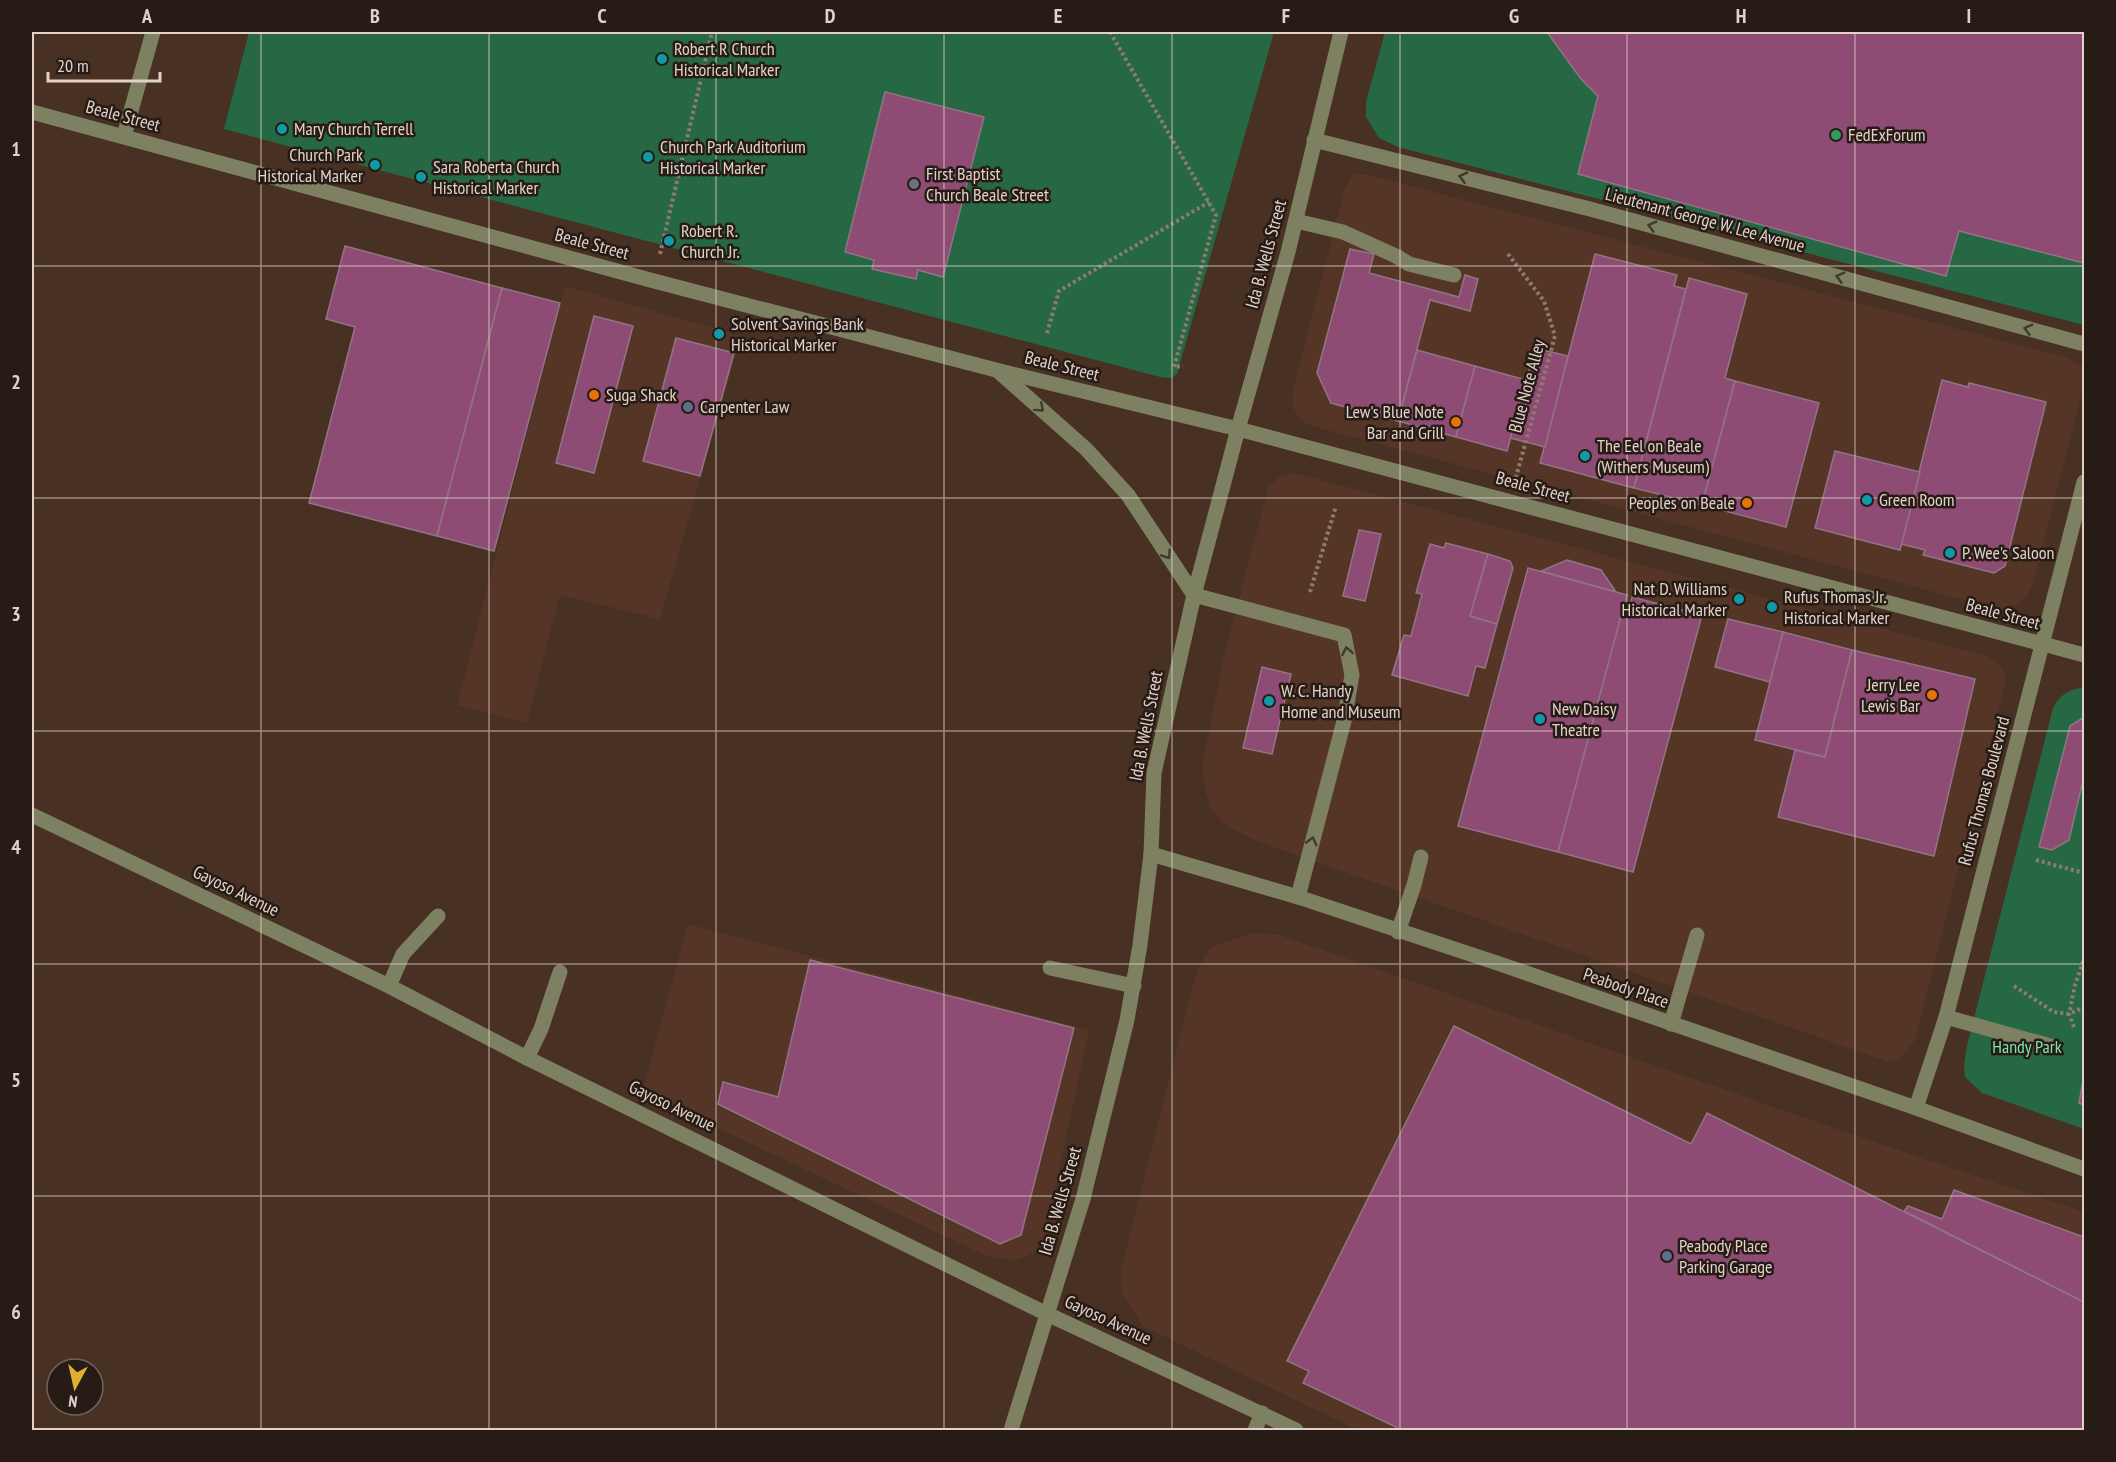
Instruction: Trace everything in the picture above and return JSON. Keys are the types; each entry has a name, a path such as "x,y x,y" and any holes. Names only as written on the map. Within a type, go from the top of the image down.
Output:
{"street":[{"path":"124,136 153,32"},
{"name":"Ida B. Wells Street","path":"1011,1431 1083,1199 1127,1020 1140,945 1150,854 1154,774 1194,594 1296,221 1341,32"},
{"name":"Beale Street","path":"32,112 654,281 1238,429 2085,656"},
{"name":"Lieutenant George W. Lee Avenue","path":"1314,140 1590,209 2085,344"},
{"path":"1296,221 1343,232 1396,256 1408,264 1454,274"},
{"path":"996,369 1086,449 1128,495 1194,594 1344,635 1352,675 1344,721 1298,897"},
{"name":"Rufus Thomas Boulevard","path":"1916,1108 1946,1017 2085,482"},
{"name":"Gayoso Avenue","path":"32,815 389,986 527,1058 1047,1314 1262,1413 1296,1431"},
{"name":"Peabody Place","path":"1150,854 1298,897 1503,966 1916,1108 2085,1169"},
{"path":"1398,932 1421,857"},
{"path":"389,986 403,954 438,916"},
{"path":"1671,1024 1697,935"},
{"path":"1050,968 1134,986"},
{"path":"527,1058 541,1029 560,972"},
{"path":"1946,1017 2054,1047"},
{"path":"1255,1431 1262,1413"}],"path":[{"path":"654,281 712,32"},
{"path":"1110,32 1216,215 1174,367 1183,366"},
{"path":"1047,333 1059,291 1209,202"},
{"name":"Blue Note Alley","path":"1508,254 1544,301 1555,336 1510,501"},
{"path":"1310,592 1336,506"},
{"path":"2036,860 2085,873"},
{"path":"2014,986 2054,1012 2069,1014 2085,1006"}],"shaded area":[{"path":"1353,174 1368,175 2065,357 2081,365 2084,372 2084,386 2032,586 2026,598 2019,604 2003,610 1994,608 1312,426 1300,420 1292,402 1293,390 1345,188"},
{"path":"565,286 741,336 660,619 560,595 527,723 457,705"},
{"path":"1294,473 1986,656 1997,662 2006,676 2005,685 1915,1040 1901,1058 1889,1062 1259,842 1225,825 1211,809 1202,767 1224,655 1268,488 1278,478"},
{"path":"688,924 1089,1030 1045,1237 1033,1253 1016,1260 989,1257 642,1092"},
{"name":"Peabody Place Parking Garage","path":"1251,933 1279,935 1924,1159 2084,1212 2084,1430 1358,1430 1143,1326 1122,1294 1121,1270 1194,981 1200,964 1211,947"}],"green space":[{"path":"249,32 1274,32 1177,374 1171,378 1160,377 224,129"},
{"name":"FedExForum","path":"1385,32 2084,32 2084,325 1398,147 1379,138 1366,117 1366,102"},
{"name":"Handy Park","path":"2084,687 2084,1129 1982,1093 1965,1077 1964,1066 1967,1046 2053,708 2066,693"}],"building":[{"name":"FedExForum","path":"1547,32 2084,32 2084,263 1959,231 1946,276 1578,174 1598,96 1581,79"},
{"name":"First Baptist Church Beale Street","path":"885,92 984,117 943,277 918,270 916,279 872,269 874,260 845,252"},
{"path":"345,246 502,288 437,536 309,503 355,327 326,319"},
{"path":"1350,249 1374,254 1369,273 1459,297 1465,275 1478,279 1470,311 1430,300 1398,421 1331,403 1317,373"},
{"path":"1595,254 1677,275 1674,286 1686,289 1634,488 1540,463"},
{"path":"1689,278 1747,294 1725,378 1735,381 1702,505 1634,488"},
{"path":"502,288 560,303 494,551 437,536"},
{"name":"Suga Shack","path":"594,316 633,326 594,473 556,463"},
{"name":"Carpenter Law","path":"676,338 734,353 700,476 643,461"},
{"path":"1535,348 1568,356 1545,447 1510,438"},
{"path":"1417,350 1475,366 1456,437 1398,421"},
{"path":"1475,366 1526,380 1507,451 1456,437"},
{"path":"1942,380 1968,387 1969,383 2046,402 2005,566 1994,573 1923,555 1925,550 1901,544"},
{"path":"1735,381 1819,403 1786,527 1702,505"},
{"name":"Green Room","path":"1835,451 1920,472 1900,550 1815,528"},
{"path":"1359,530 1381,534 1365,601 1343,596"},
{"path":"1446,543 1488,554 1470,616 1497,624 1485,668 1476,666 1468,696 1392,675 1404,635 1411,636 1422,594 1416,593 1430,544 1444,548"},
{"path":"1488,554 1510,561 1513,568 1497,624 1470,616"},
{"path":"1567,560 1601,570 1616,592 1541,571"},
{"name":"New Daisy Theatre","path":"1528,568 1627,595 1558,852 1458,826"},
{"path":"1632,597 1702,615 1633,872 1558,852 1622,612 1628,613"},
{"path":"1728,619 1783,632 1770,682 1715,667"},
{"path":"1783,632 1852,650 1825,757 1755,740"},
{"path":"1852,650 1975,679 1934,856 1778,817 1795,750 1825,757"},
{"path":"1262,667 1291,674 1272,754 1243,748"},
{"path":"2084,717 2084,776 2069,840 2052,850 2039,847 2070,726"},
{"path":"810,960 1074,1028 1021,1235 1000,1244 718,1104 723,1082 778,1097"},
{"name":"Peabody Place Parking Garage","path":"1454,1026 1691,1144 1707,1113 2084,1302 2084,1430 1402,1430 1303,1383 1309,1371 1287,1361"},
{"path":"2084,1075 2084,1105 2079,1103"},
{"path":"1954,1190 2084,1237 2084,1302 1904,1211 1908,1206 1942,1219"}],"place":[{"name":"Robert R Church Historical Marker","path":"662,59"},
{"name":"Mary Church Terrell","path":"282,129"},
{"name":"FedExForum","path":"1836,135"},
{"name":"Church Park Auditorium Historical Marker","path":"648,157"},
{"name":"Church Park Historical Marker","path":"375,165"},
{"name":"Sara Roberta Church Historical Marker","path":"421,177"},
{"name":"First Baptist Church Beale Street","path":"914,184"},
{"name":"Robert R. Church Jr.","path":"669,241"},
{"name":"Solvent Savings Bank Historical Marker","path":"719,334"},
{"name":"Suga Shack","path":"594,395"},
{"name":"Carpenter Law","path":"688,407"},
{"name":"Lew's Blue Note Bar and Grill","path":"1456,422"},
{"name":"The Eel on Beale (Withers Museum)","path":"1585,456"},
{"name":"Green Room","path":"1867,500"},
{"name":"Peoples on Beale","path":"1747,503"},
{"name":"P. Wee's Saloon","path":"1950,553"},
{"name":"Nat D. Williams Historical Marker","path":"1739,599"},
{"name":"Rufus Thomas Jr. Historical Marker","path":"1772,607"},
{"name":"Jerry Lee Lewis Bar","path":"1932,695"},
{"name":"W. C. Handy Home and Museum","path":"1269,701"},
{"name":"New Daisy Theatre","path":"1540,719"},
{"name":"Peabody Place Parking Garage","path":"1667,1256"}]}
